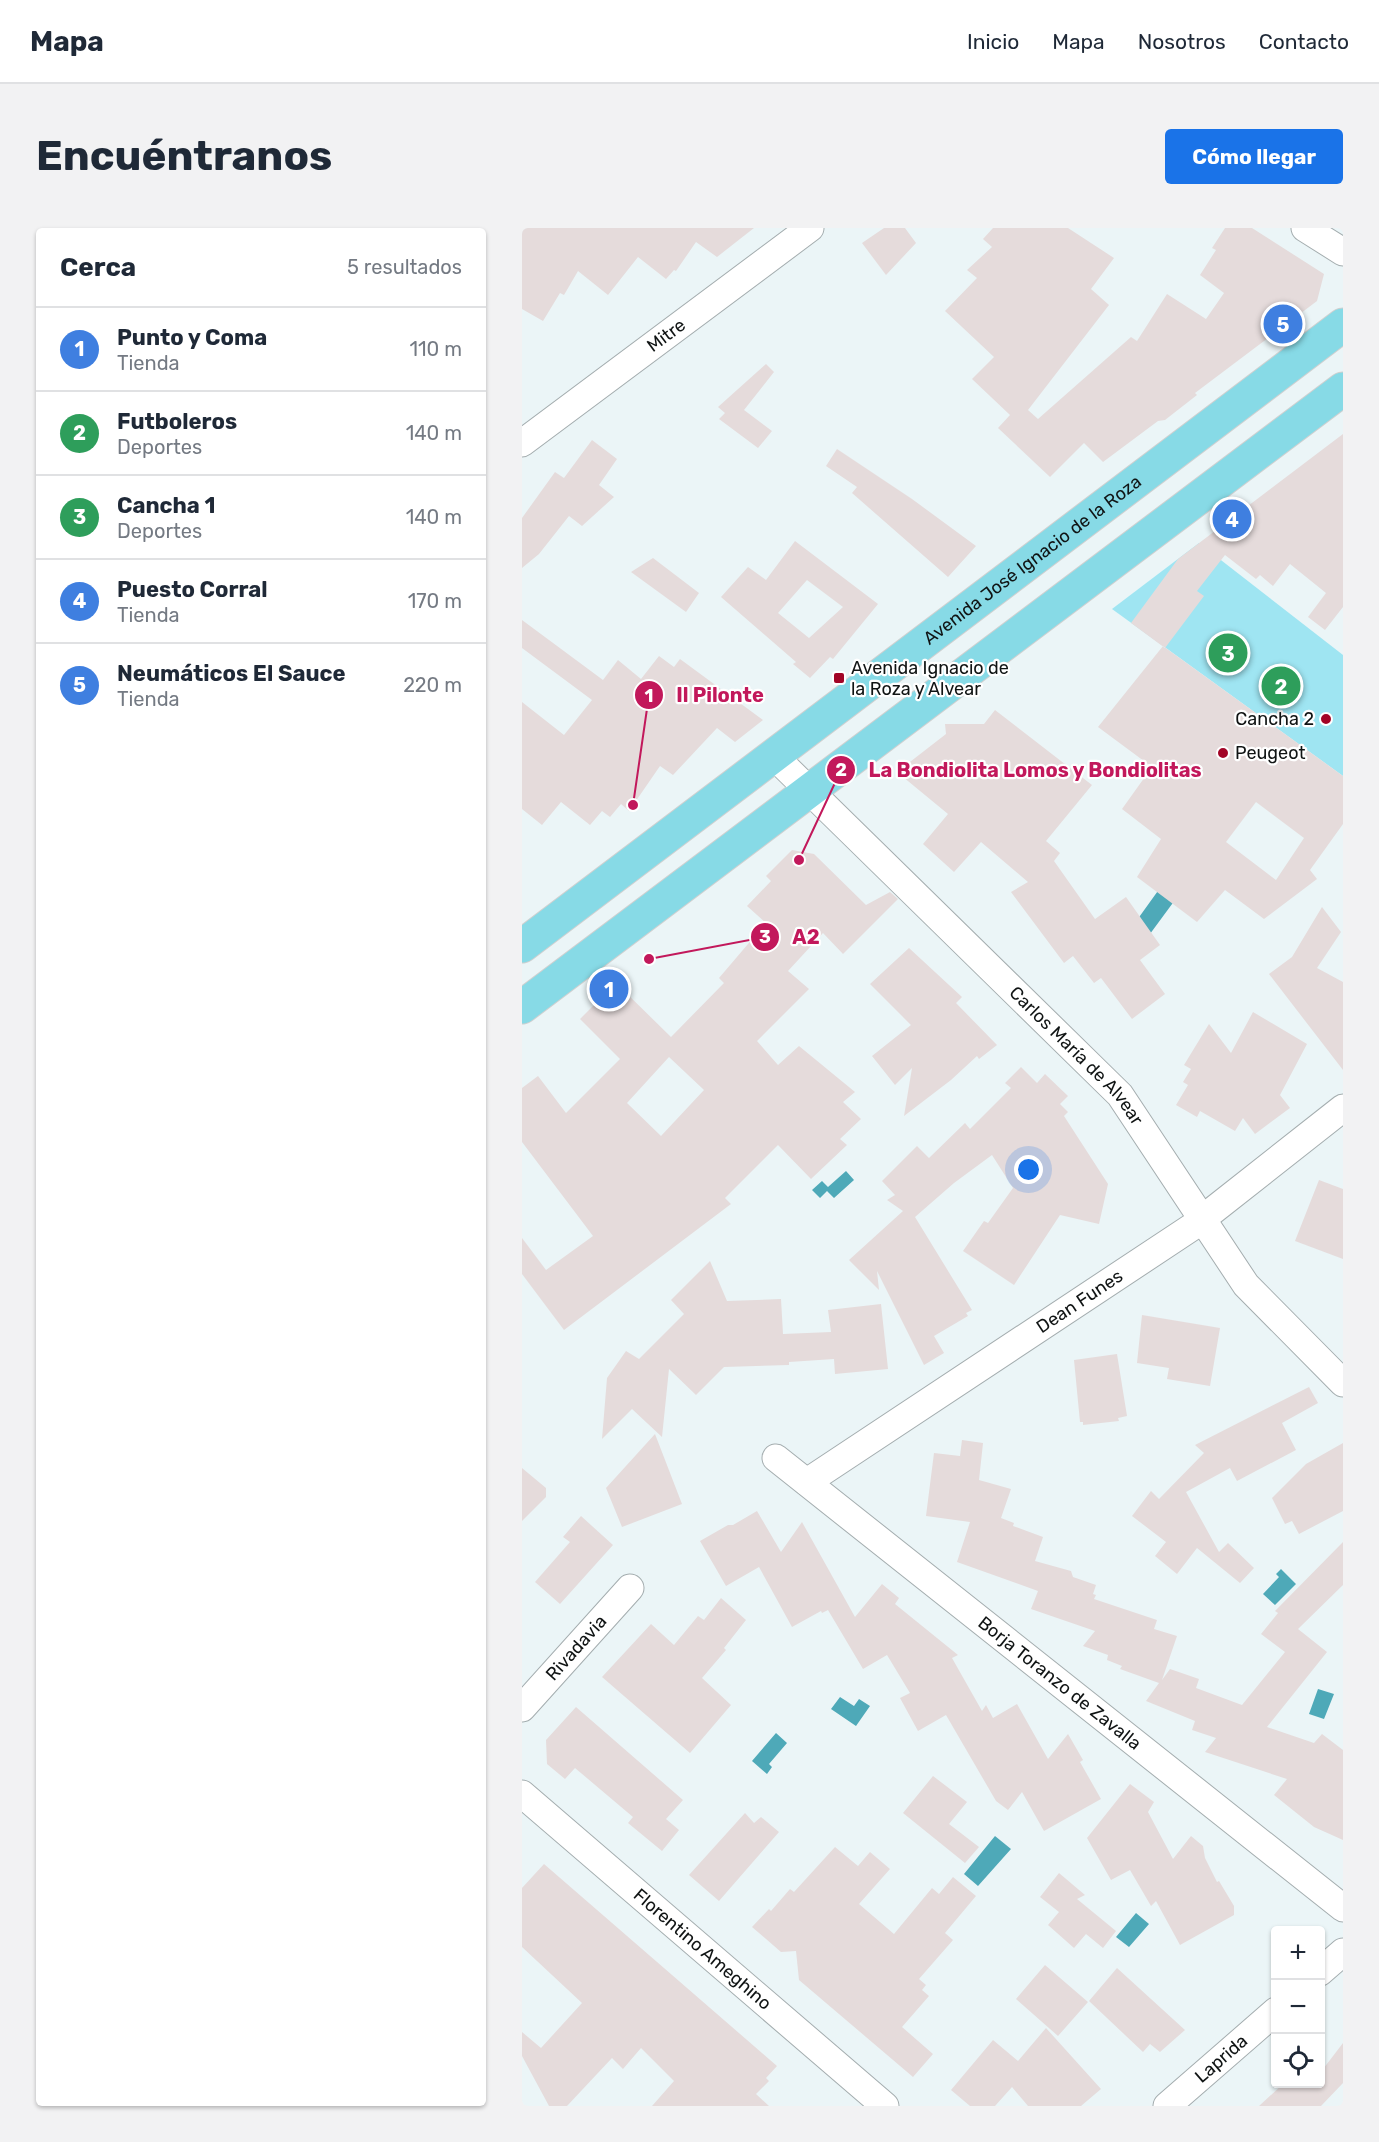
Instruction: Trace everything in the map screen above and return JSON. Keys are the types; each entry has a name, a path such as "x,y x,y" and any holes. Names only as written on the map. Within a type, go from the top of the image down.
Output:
{"main road":[{"name":"Avenida José Ignacio de la Roza","path":"522,946 1343,325"},
{"path":"522,1007 1343,389"}],"street":[{"name":"Mitre","path":"522,443 810,228"},
{"path":"1305,228 1343,252"},
{"name":"Carlos María de Alvear","path":"774,756 1120,1095 1246,1285 1343,1383"},
{"name":"Dean Funes","path":"807,1482 1202,1218 1343,1108"},
{"name":"Borja Toranzo de Zavalla","path":"776,1458 1343,1908"},
{"name":"Rivadavia","path":"522,1708 630,1588"},
{"name":"Florentino Ameghino","path":"522,1794 885,2106"},
{"path":"1325,1968 1343,1952"},
{"name":"Laprida","path":"1167,2106 1271,2015"}],"shaded area":[{"path":"1199,543 1343,655 1343,776 1112,609"},
{"path":"1160,888 1175,900 1147,938 1132,927"},
{"path":"846,1171 854,1180 834,1198 827,1191 820,1198 812,1190 822,1181 828,1187"},
{"path":"1281,1569 1296,1584 1275,1605 1263,1594 1279,1577 1276,1574"},
{"path":"1318,1689 1334,1694 1324,1719 1309,1714"},
{"path":"840,1697 854,1706 859,1699 870,1706 856,1726 831,1709"},
{"path":"776,1733 787,1743 769,1764 772,1767 767,1774 752,1761"},
{"path":"995,1836 1011,1849 978,1886 964,1874"},
{"path":"1136,1913 1149,1924 1129,1947 1116,1937"}],"building":[{"path":"522,228 754,228 717,257 696,242 676,271 674,270 666,279 638,257 608,295 578,271 564,295 560,293 543,321 522,309"},
{"path":"884,228 905,228 916,243 886,275 862,243"},
{"path":"993,228 1068,228 1114,258 1091,289 1109,305 1028,410 1038,419 1131,337 1137,341 1167,294 1206,319 1224,293 1200,275 1216,250 1212,248 1225,228 1252,228 1324,274 1317,301 1195,393 1197,395 1165,420 1158,421 1103,462 1084,443 1050,477 998,428 1010,415 972,379 994,357 945,311 977,278 967,270 992,247 983,239"},
{"path":"766,364 774,372 744,410 772,431 758,448 719,419 725,413 718,407"},
{"path":"1343,434 1343,607 1325,630 1308,617 1326,593 1290,564 1273,586 1260,575 1256,579 1225,555 1197,591 1204,596 1165,648 1131,623 1178,559"},
{"path":"592,440 617,459 599,485 614,497 582,526 569,516 539,554 522,568 522,518 555,472 564,478"},
{"path":"837,449 912,499 976,546 948,577 852,493 857,487 826,466"},
{"path":"795,541 878,604 833,659 830,657 810,678 793,664 796,662 721,597 748,567 766,580","holes":["807,580 843,607 809,638 778,613"]},
{"path":"653,558 699,593 686,612 631,572"},
{"path":"522,620 603,680 618,660 641,679 659,656 674,667 680,659 763,720 735,742 717,728 673,775 660,766 629,811 621,804 610,817 602,811 590,825 561,802 542,825 522,809 522,702 564,735 592,700 522,648"},
{"name":"Peugeot","path":"1163,646 1343,776 1343,824 1310,870 1317,879 1264,919 1225,890 1197,922 1137,877 1161,839 1122,809 1152,767 1098,727","holes":["1256,802 1304,838 1276,880 1226,842"]},
{"path":"995,710 1092,785 1046,841 1060,853 1054,861 1095,919 1126,897 1160,945 1140,960 1165,994 1132,1019 1101,978 1094,983 1073,956 1064,963 1011,892 1028,882 981,842 954,872 923,844 948,814 897,772 946,734 945,724 984,724"},
{"path":"792,850 814,854 866,905 890,892 898,899 843,954 823,933 788,971 809,989 757,1041 778,1065 799,1046 855,1092 843,1102 861,1119 840,1139 847,1145 811,1179 778,1145 725,1198 731,1204 564,1330 522,1274 522,1238 546,1270 593,1236 522,1142 522,1088 538,1076 566,1113 620,1059 580,1019 616,983 671,1037 724,983 719,978 766,923 747,906 771,881 766,876","holes":["669,1057 704,1090 661,1136 627,1103"]},
{"path":"1322,907 1341,932 1317,968 1343,982 1343,1070 1269,974 1292,957"},
{"path":"909,948 962,997 956,1003 997,1045 979,1059 977,1056 951,1080 904,1116 912,1068 895,1085 872,1056 911,1025 870,984"},
{"path":"1253,1012 1307,1044 1280,1095 1290,1108 1255,1134 1243,1118 1235,1131 1200,1111 1197,1117 1176,1105 1188,1085 1183,1082 1191,1069 1184,1065 1209,1024 1231,1053"},
{"path":"1021,1067 1037,1083 1045,1074 1068,1096 1060,1104 1068,1112 1064,1116 1108,1184 1099,1224 1060,1215 1014,1285 963,1251 984,1221 988,1223 1013,1188 992,1155 954,1183 915,1217 972,1310 966,1313 968,1316 934,1336 944,1353 924,1365 877,1271 879,1290 849,1260 903,1211 887,1200 895,1195 882,1181 917,1146 929,1158 965,1123 970,1129 1011,1088 1005,1083"},
{"path":"1319,1180 1343,1189 1343,1259 1295,1241"},
{"path":"710,1261 727,1301 781,1299 783,1334 831,1332 828,1310 881,1304 888,1369 835,1374 834,1359 789,1362 789,1365 724,1367 696,1395 669,1369 662,1437 632,1409 602,1439 607,1378 626,1351 639,1359 684,1314 671,1300"},
{"path":"1142,1315 1220,1328 1210,1386 1167,1379 1169,1368 1137,1363"},
{"path":"1117,1354 1127,1416 1118,1418 1119,1421 1083,1425 1083,1422 1080,1422 1074,1360"},
{"path":"1309,1387 1318,1403 1282,1423 1296,1450 1237,1481 1230,1468 1186,1492 1219,1552 1228,1543 1254,1568 1240,1583 1197,1548 1177,1574 1155,1556 1166,1542 1132,1516 1151,1491 1159,1499 1204,1453 1195,1445"},
{"path":"655,1434 682,1504 622,1527 606,1488"},
{"path":"962,1440 983,1443 979,1480 1011,1489 1001,1518 1014,1523 1013,1526 1043,1537 1035,1561 1071,1571 1073,1577 1096,1585 1094,1599 1157,1620 1154,1629 1177,1636 1162,1680 1170,1669 1199,1679 1196,1688 1242,1705 1285,1652 1261,1634 1278,1613 1275,1611 1343,1542 1343,1585 1298,1629 1327,1652 1267,1727 1314,1743 1322,1734 1343,1750 1343,1840 1314,1827 1274,1795 1287,1779 1205,1752 1216,1738 1192,1730 1195,1721 1146,1701 1159,1683 1120,1669 1122,1666 1107,1660 1108,1655 1083,1646 1095,1631 1031,1609 1038,1591 957,1562 970,1522 926,1516 934,1453 960,1456"},
{"path":"1343,1443 1343,1511 1299,1534 1292,1521 1285,1524 1272,1498 1306,1464"},
{"path":"522,1468 546,1488 546,1497 522,1521"},
{"path":"757,1511 781,1552 802,1522 855,1617 882,1584 899,1598 895,1604 958,1655 952,1658 982,1711 986,1705 993,1718 1017,1704 1048,1759 1068,1734 1083,1760 1080,1762 1101,1799 1044,1831 1022,1792 1008,1810 996,1801 946,1715 918,1731 900,1698 910,1693 887,1655 863,1669 828,1610 822,1613 821,1611 792,1627 759,1567 726,1586 700,1541"},
{"path":"581,1516 613,1545 560,1604 535,1582 570,1542 563,1537"},
{"path":"721,1598 746,1620 724,1648 726,1650 702,1678 731,1705 690,1753 602,1677 651,1624 674,1645 698,1616 704,1620"},
{"path":"576,1707 683,1800 666,1819 679,1830 662,1851 628,1823 633,1817 575,1768 565,1779 547,1764 546,1740"},
{"path":"933,1776 967,1802 949,1824 979,1847 965,1863 903,1813"},
{"path":"1130,1784 1154,1802 1148,1812 1173,1859 1191,1836 1203,1846 1205,1858 1217,1882 1219,1881 1234,1906 1234,1915 1180,1945 1156,1901 1151,1906 1130,1870 1111,1880 1087,1838"},
{"path":"745,1813 754,1823 761,1817 779,1832 719,1901 689,1875"},
{"path":"835,1847 858,1866 870,1852 890,1869 859,1904 894,1934 932,1888 939,1894 953,1877 976,1896 945,1933 953,1940 919,1979 926,1985 922,1990 929,1996 902,2027 933,2054 913,2077 799,1980 796,1951 781,1952 752,1927 769,1909 771,1911 790,1889 794,1892"},
{"path":"544,1864 777,2066 766,2078 769,2081 756,2094 769,2106 652,2106 674,2081 641,2048 623,2069 612,2058 567,2106 549,2106 522,2056 522,2032 541,2048 582,2003 522,1947 522,1888"},
{"path":"1059,1873 1085,1895 1077,1899 1116,1931 1103,1948 1086,1934 1074,1948 1048,1925 1059,1912 1040,1897"},
{"path":"1045,1965 1088,2002 1058,2036 1016,1999"},
{"path":"1117,1968 1185,2030 1160,2052 1150,2044 1143,2052 1089,2001"},
{"path":"1046,2028 1101,2089 1081,2106 1028,2106 1012,2087 995,2106 970,2106 951,2090 993,2040 1018,2061"},
{"path":"1343,2043 1343,2083 1321,2106 1259,2106 1279,2088 1325,2088 1325,2066"}],"place":[{"name":"Neumáticos El Sauce","path":"1283,324"},
{"name":"Puesto Corral","path":"1232,519"},
{"name":"Cancha 1","path":"1228,653"},
{"name":"Avenida Ignacio de la Roza y Alvear","path":"839,678"},
{"name":"Futboleros","path":"1281,686"},
{"name":"Cancha 2","path":"1326,719"},
{"name":"Peugeot","path":"1223,753"},
{"name":"Il Pilonte","path":"633,805"},
{"name":"La Bondiolita Lomos y Bondiolitas","path":"799,860"},
{"name":"A2","path":"649,959"},
{"name":"Punto y Coma","path":"609,989"}]}
